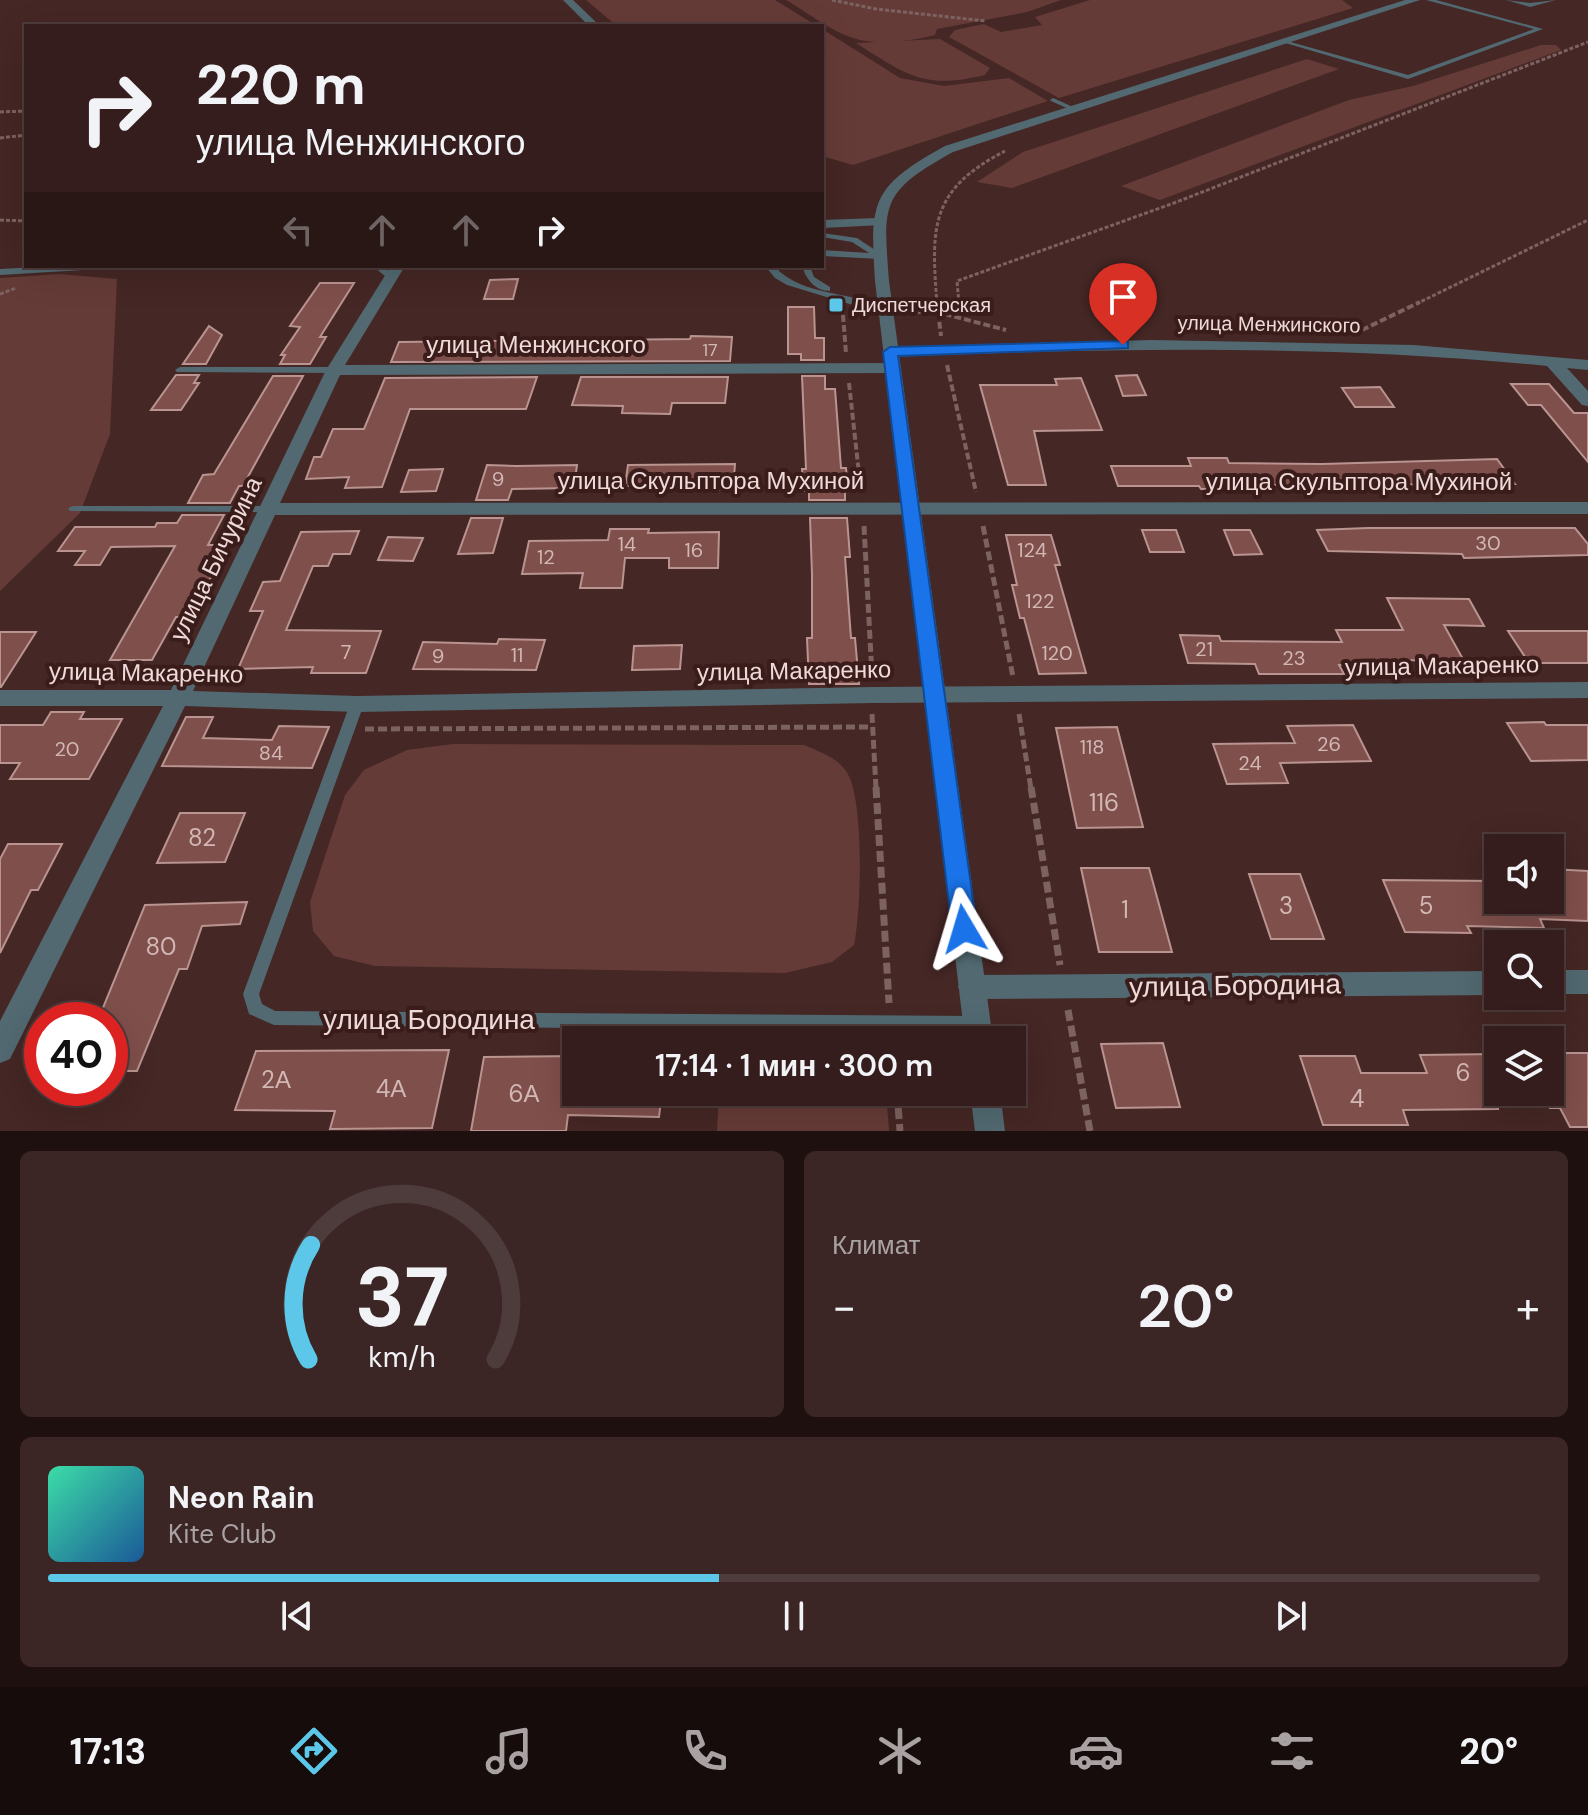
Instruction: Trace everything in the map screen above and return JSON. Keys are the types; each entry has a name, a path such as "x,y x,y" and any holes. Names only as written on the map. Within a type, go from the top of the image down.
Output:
{"street":[{"path":"568,0 593,24"},
{"path":"977,1026 891,360 878,222 885,201 920,165 949,149 1415,0"},
{"path":"824,224 878,222"},
{"name":"улица Бичурина","path":"0,1050 178,698 334,370 384,288 388,269"},
{"name":"улица Менжинского","path":"334,370 891,360 943,350 1066,345 1362,347 1588,365"},
{"path":"1551,360 1588,401"},
{"name":"улица Скульптора Мухиной","path":"268,509 1588,508"},
{"name":"улица Макаренко","path":"0,698 178,698 357,704 1588,690"},
{"path":"1564,982 1588,982"},
{"name":"улица Бородина","path":"972,987 1484,983"},
{"path":"987,1106 990,1131"}],"lane":[{"path":"1285,42 1408,77 1540,29 1429,0"},
{"path":"1509,0 1536,5 1553,0"},
{"path":"1053,100 1071,108"},
{"path":"824,235 854,240 880,256"},
{"path":"824,253 880,256"},
{"path":"0,272 67,268"},
{"path":"770,268 785,282 886,312"},
{"path":"807,268 810,278 842,297"},
{"name":"улица Менжинского","path":"180,370 334,370"},
{"name":"улица Скульптора Мухиной","path":"74,509 268,509"},
{"name":"улица Бородина","path":"357,704 251,994 255,1009 274,1018 676,1026"}],"path":[{"path":"832,0 889,11 986,21"},
{"path":"908,312 960,311 957,281 1189,197 1588,42"},
{"path":"0,112 24,111"},
{"path":"0,138 24,135"},
{"path":"1016,145 967,172 954,184 940,209 934,231 937,312 1016,697 1090,1131"},
{"path":"0,220 24,221"},
{"path":"1362,347 1360,331 1588,220"},
{"path":"937,312 1009,330"},
{"path":"346,729 872,727"},
{"path":"898,1106 900,1131"}],"shaded area":[{"path":"586,0 775,0 814,24 615,24"},
{"path":"786,0 1061,0 1027,12 937,29 935,35 905,41 862,40 824,24"},
{"path":"1090,0 1342,0 1353,8 1059,98 949,37 955,30 984,24 1001,32 1042,25 1035,17"},
{"path":"824,30 900,78 944,86 1009,78 1048,101 853,165 824,157"},
{"path":"940,39 990,68 985,75 946,81 930,80 889,64 856,43"},
{"path":"1541,45 1556,45 1561,50 1160,200 1121,186 1349,100 1413,86"},
{"path":"1307,59 1339,69 1012,188 977,182 1023,152"},
{"path":"59,274 117,279 110,434 80,513 0,591 0,278"},
{"path":"453,744 804,745 827,755 846,771 856,805 860,883 854,945 832,962 785,973 375,966 334,956 313,931 310,902 345,795 364,770 407,750"},
{"path":"718,1106 887,1106 889,1131 717,1131"}],"building":[{"path":"518,279 513,299 484,299 490,280"},
{"path":"320,283 354,283 320,337 326,337 310,364 280,364 285,355 281,355 300,327 290,326"},
{"path":"788,307 814,307 815,338 824,338 824,360 801,360 801,354 788,354"},
{"path":"209,326 222,335 206,364 183,364"},
{"path":"691,336 732,337 730,361 391,362 399,342 690,339"},
{"path":"176,375 199,375 194,383 199,383 181,410 151,410"},
{"path":"1137,375 1146,395 1123,396 1116,376"},
{"path":"273,376 303,376 243,486 239,486 230,503 188,503 203,475 214,474"},
{"path":"802,376 825,376 825,389 835,389 841,468 846,468 848,490 845,490 845,500 809,500 809,491 804,491"},
{"path":"537,377 526,409 410,409 382,487 345,488 349,477 306,479 314,457 321,457 333,429 364,429 385,378"},
{"path":"581,377 728,377 725,403 672,403 670,414 622,413 623,406 572,405"},
{"path":"1081,378 1102,430 1034,431 1046,485 1008,485 980,385 1057,385 1055,379"},
{"path":"1511,384 1549,384 1574,413 1588,413 1588,462 1541,405 1528,405"},
{"path":"1380,387 1394,407 1355,407 1342,388"},
{"path":"1188,458 1227,458 1229,463 1322,464 1497,459 1515,484 1239,485 1241,489 1118,486 1111,466 1191,466"},
{"path":"735,464 733,490 689,490 689,485 625,486 628,465"},
{"path":"487,465 577,465 574,488 512,489 508,500 476,500"},
{"path":"443,469 436,491 401,492 409,470"},
{"path":"182,515 224,515 208,545 228,545 190,617 176,617 152,660 110,660 175,546 111,547 100,565 75,565 85,551 58,551 75,527 155,527 157,523 177,523"},
{"path":"471,518 503,518 493,553 458,554"},
{"path":"810,518 847,518 850,557 845,557 851,638 855,638 859,684 809,684 807,638 812,638"},
{"path":"1575,528 1588,544 1588,555 1464,558 1462,554 1328,551 1317,530"},
{"path":"610,529 649,529 648,533 719,532 718,568 669,568 669,558 625,558 622,588 580,588 583,573 522,574 529,541 608,540"},
{"path":"1142,530 1176,530 1184,552 1150,552"},
{"path":"1224,530 1250,530 1262,554 1234,555"},
{"path":"359,531 350,554 333,554 328,566 313,566 286,630 381,631 366,673 311,673 313,667 238,669 263,611 250,611 263,582 280,581 301,532"},
{"path":"1006,535 1051,535 1060,565 1055,565 1086,673 1039,674 1012,585 1017,585"},
{"path":"388,537 423,538 413,561 378,560"},
{"path":"1387,598 1469,599 1484,626 1444,625 1464,661 1391,660 1393,664 1339,665 1344,674 1259,674 1255,664 1188,663 1180,635 1219,636 1221,641 1342,642 1336,630 1403,630"},
{"path":"1508,631 1588,631 1588,663 1529,663"},
{"path":"0,632 36,632 1,687 0,687"},
{"path":"499,639 545,640 536,670 413,669 423,642 497,644"},
{"path":"682,645 680,669 632,670 634,646"},
{"path":"51,712 84,712 80,719 122,719 89,779 10,779 20,763 0,763 0,725 43,725"},
{"path":"186,717 213,717 203,738 272,740 279,726 329,727 312,768 162,766"},
{"path":"1544,722 1546,725 1588,725 1588,760 1531,761 1507,723"},
{"path":"1353,725 1371,761 1280,763 1288,783 1227,784 1213,744 1295,743 1287,726"},
{"path":"1117,727 1143,827 1077,828 1056,728"},
{"path":"180,813 245,813 225,862 157,863"},
{"path":"8,844 62,844 38,890 31,890 0,953 0,859"},
{"path":"1081,868 1149,868 1172,952 1099,952"},
{"path":"1564,870 1588,871 1588,921 1540,919 1544,928 1467,926 1471,933 1405,932 1383,880 1484,881 1484,914 1564,914"},
{"path":"1249,874 1300,874 1324,939 1271,939"},
{"path":"247,902 240,924 202,926 187,969 179,969 137,1071 128,1071 128,1002 105,1002 145,905"},
{"path":"1163,1043 1180,1107 1116,1108 1101,1044"},
{"path":"449,1050 432,1128 330,1129 335,1111 235,1110 256,1051"},
{"path":"1564,1053 1588,1053 1588,1127 1570,1127 1560,1108 1550,1108 1564,1106"},
{"path":"1484,1054 1484,1106 1498,1106 1498,1109 1403,1110 1408,1125 1323,1125 1300,1056 1355,1056 1361,1073 1427,1073 1420,1055"},
{"path":"562,1056 562,1106 660,1106 659,1117 568,1115 566,1131 471,1131 484,1057"}],"place":[{"name":"Диспетчерская","path":"836,305"}],"route":[{"path":"964,929 890,352 1123,345"}]}
